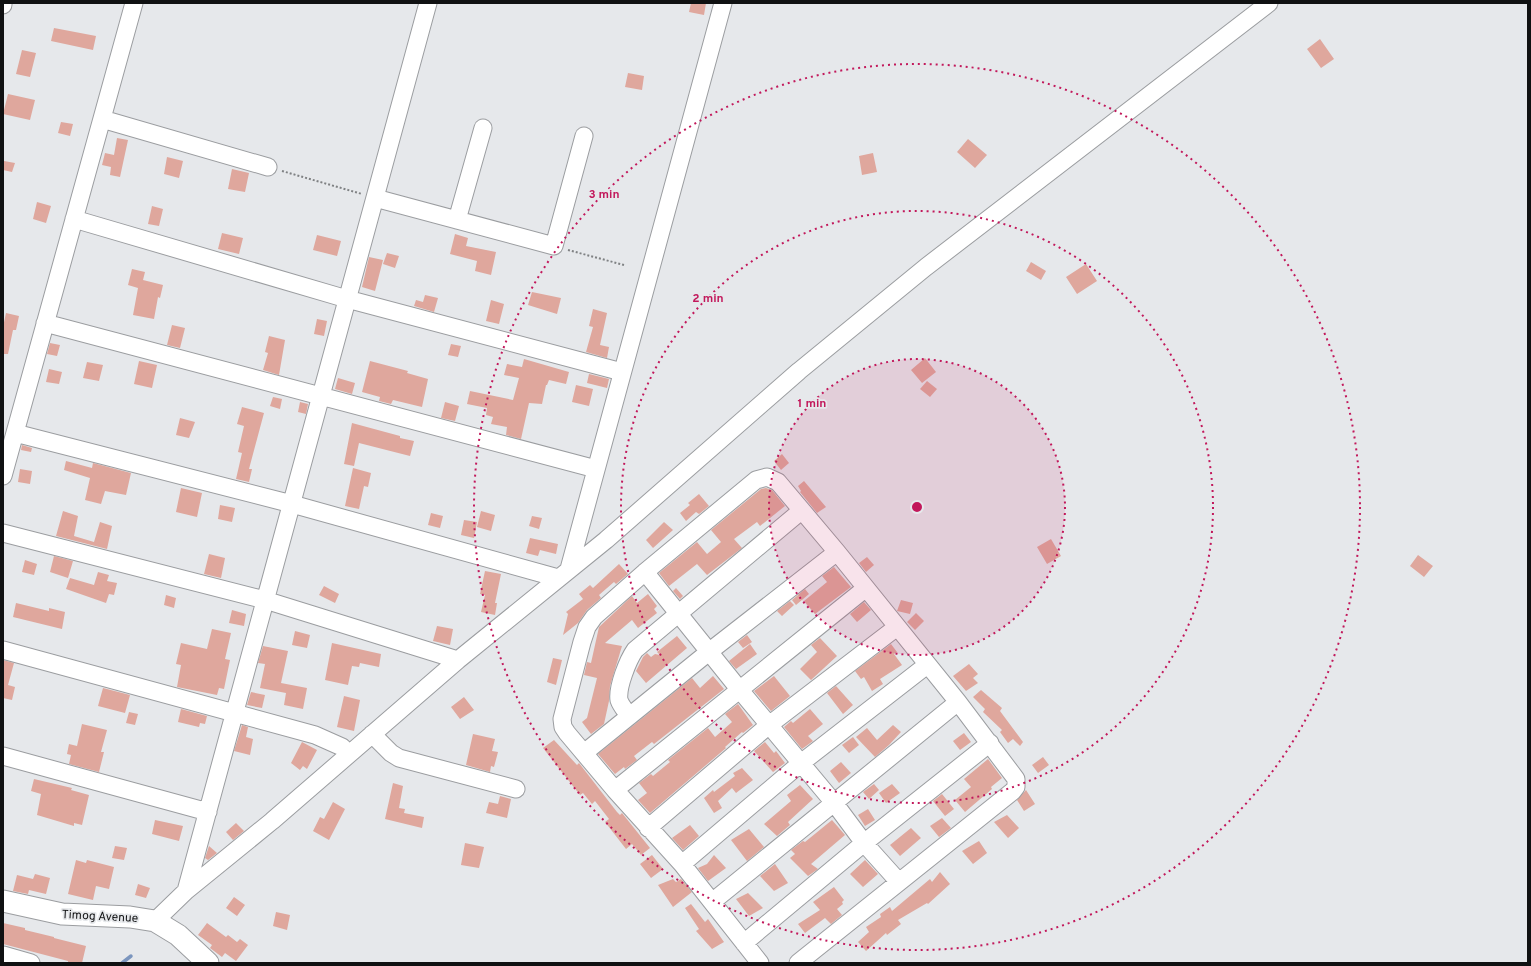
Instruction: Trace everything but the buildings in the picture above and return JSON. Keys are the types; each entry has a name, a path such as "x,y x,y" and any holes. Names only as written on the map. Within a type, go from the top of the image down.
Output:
{"main road":[{"name":"Timog Avenue","path":"3,901 62,914 130,917 155,921 178,935 208,963"}],"street":[{"path":"3,476 134,3"},
{"path":"186,891 428,3"},
{"path":"563,574 596,469 723,3"},
{"path":"155,921 186,891 349,754 382,744 458,660 606,540 798,371 926,267 1269,3"},
{"path":"102,118 268,167"},
{"path":"457,220 483,128"},
{"path":"375,198 554,246 584,136"},
{"path":"74,219 348,299 622,372"},
{"path":"45,323 321,398 596,469"},
{"path":"15,433 563,574"},
{"path":"760,963 682,864 648,828 584,754 563,727 562,719 586,628 594,617 645,572 762,477 773,478 778,482 837,552 958,702 1013,772 1016,779 1016,787 798,963"},
{"path":"630,716 621,704 619,696 629,658 635,650 678,612 801,511"},
{"path":"3,533 266,600 458,660"},
{"path":"584,754 710,651 837,552"},
{"path":"645,572 739,689 835,804 864,843 898,882"},
{"path":"615,790 866,588"},
{"path":"648,828 769,725 897,627"},
{"path":"3,650 315,735 336,744 349,754"},
{"path":"682,864 801,763 927,665"},
{"path":"712,902 835,804 958,702"},
{"path":"744,943 864,843 990,743"},
{"path":"382,744 407,761 516,789"},
{"path":"3,756 208,812"},
{"path":"3,955 31,963"}],"path":[{"path":"268,167 375,198"},
{"path":"554,246 624,264"}],"waterway":[{"path":"122,963 131,956"}]}
